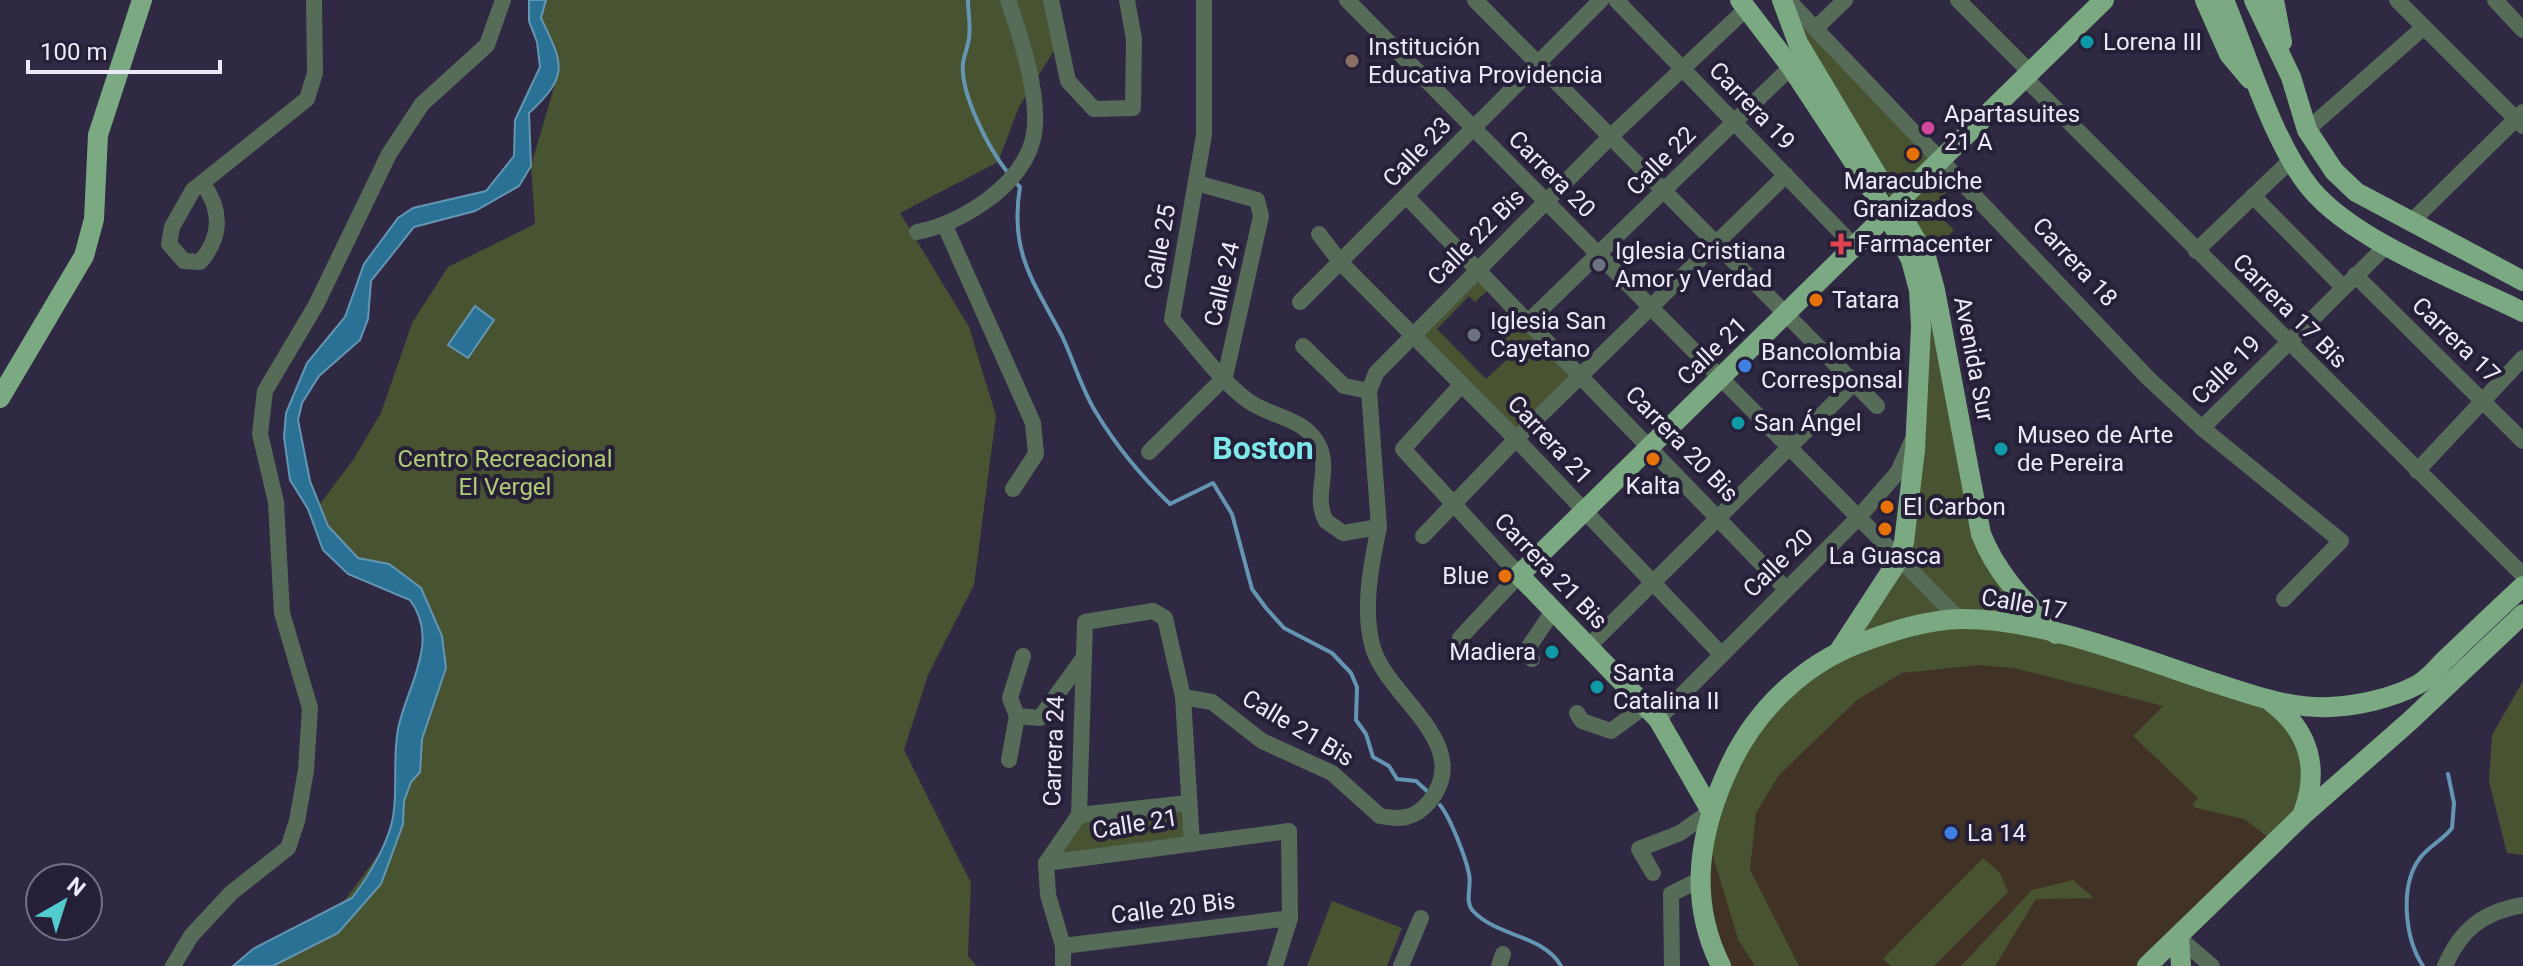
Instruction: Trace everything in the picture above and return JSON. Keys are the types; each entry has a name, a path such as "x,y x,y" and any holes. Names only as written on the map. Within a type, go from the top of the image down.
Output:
{"main road":[{"path":"0,398 84,256 94,219 98,135 142,0"},
{"name":"Avenida Sur","path":"1782,0 1798,43 1926,257 1981,534 1989,555 2015,593 2057,635"},
{"name":"Calle 21","path":"1519,575 1786,316 2104,0"},
{"path":"2205,0 2229,54 2264,97"},
{"path":"2224,0 2291,160 2312,191 2340,215 2387,245 2523,312"},
{"path":"2254,0 2291,77"},
{"path":"2274,0 2291,77 2307,130 2334,171 2356,192 2523,281"},
{"path":"1743,4 1791,67"},
{"name":"Avenida Sur","path":"1791,67 1884,208 1904,247 1919,290 1921,327 1917,430 1908,525 1899,559 1839,651"},
{"name":"Carrera 21 Bis","path":"1519,575 1652,713 1711,811"},
{"name":"Calle 17","path":"1721,966 1704,924 1699,880 1711,811 1735,754 1757,722 1779,696 1813,666 1839,651 1895,630 1959,619 1996,621 2057,635 2267,699 2329,708 2375,700 2419,684 2523,586"},
{"path":"2147,966 2303,815 2411,720 2523,614"},
{"path":"2267,699 2286,713 2300,730 2309,750 2313,772 2311,794 2303,815"},
{"path":"2179,938 2181,966"}],"street":[{"path":"203,184 307,99 315,73 314,0"},
{"path":"173,966 191,936 231,893 288,848 297,821 306,770 310,708 282,613 276,502 260,434 265,391 316,305 389,154 422,104 487,45 503,0"},
{"path":"917,232 945,226 993,195 1020,164 1033,140 1034,110 1022,41 1008,0"},
{"path":"1051,0 1068,81 1094,109 1133,108 1134,39 1127,0"},
{"path":"1197,183 1204,135 1204,0"},
{"path":"1475,0 1877,406"},
{"name":"Calle 23","path":"1300,302 1601,0"},
{"name":"Carrera 19","path":"1616,0 1854,246"},
{"name":"Carrera 18","path":"1788,0 1943,159 2148,378 2202,428 2341,541 2284,599"},
{"path":"1816,28 1845,0"},
{"name":"Carrera 17 Bis","path":"1958,0 2196,251 2523,575"},
{"path":"2397,0 2521,119 2410,223"},
{"path":"2495,0 2523,30"},
{"name":"Carrera 20","path":"1351,1 1959,619"},
{"name":"Calle 22 Bis","path":"1369,391 1376,373 1413,333 1743,4"},
{"path":"2307,130 2424,27"},
{"name":"Calle 22","path":"1529,321 1791,67"},
{"path":"2196,251 2291,160"},
{"path":"1423,536 1516,439 1786,175"},
{"name":"Calle 24","path":"1197,183 1257,200 1261,216 1225,377"},
{"name":"Calle 25","path":"1197,183 1172,319 1225,377"},
{"name":"Carrera 17","path":"2253,196 2483,400 2523,441"},
{"name":"Carrera 20 Bis","path":"1407,197 1786,589"},
{"path":"945,226 1033,423 1036,454 1013,489"},
{"name":"Carrera 21","path":"1319,234 1341,263 1413,333 1720,653"},
{"name":"Calle 19","path":"2202,428 2387,245"},
{"path":"1303,346 1344,386 1369,391"},
{"path":"2417,471 2523,358"},
{"path":"1149,452 1225,377 1247,401 1303,426 1315,439 1324,469 1319,495 1321,512 1333,529 1343,533 1379,527"},
{"name":"Carrera 21 Bis","path":"1462,384 1403,449 1452,506 1519,575"},
{"path":"1588,647 1853,384"},
{"name":"Calle 21 Bis","path":"1183,697 1212,702 1262,741 1332,773 1380,816 1410,817 1429,802 1441,782 1443,767 1437,741 1422,718 1387,678 1376,657 1368,626 1371,567 1379,527 1369,391"},
{"name":"Calle 20","path":"1577,713 1582,721 1611,731 1652,713 1720,653 1858,518 1898,472 1917,430"},
{"name":"Calle 21","path":"1460,638 1519,575"},
{"name":"Calle 21","path":"1046,863 1192,844 1183,697 1165,618 1153,611 1085,622"},
{"path":"1532,659 1526,651 1553,611"},
{"name":"Carrera 24","path":"1046,863 1079,815 1085,622"},
{"path":"1009,760 1017,716 1010,698 1023,656"},
{"path":"1017,716 1040,718 1082,660"},
{"path":"1079,815 1188,803"},
{"path":"1653,873 1639,849 1680,833 1711,811"},
{"path":"1192,844 1289,831 1290,918 1275,966"},
{"path":"1046,863 1048,895 1063,946 1063,966"},
{"path":"1672,966 1671,894 1699,880"},
{"path":"2445,966 2469,927 2493,913 2523,905"},
{"name":"Calle 20 Bis","path":"1063,946 1290,918"},
{"path":"1401,966 1421,918"},
{"path":"2179,938 2212,966"}],"shaded area":[{"path":"2057,635 2311,794 2147,966 1721,966 1699,880 1779,696"}],"green space":[{"name":"Centro Recreacional El Vergel","path":"544,0 1051,0 1060,41 1019,107 998,162 900,213 969,327 996,416 974,585 928,675 904,750 971,883 968,956 977,966 252,966 325,927 393,835 443,648 390,564 358,558 328,526 320,504 353,460 381,413 412,323 448,267 535,224 531,166 557,77 541,18"},
{"path":"1788,0 1960,178 1931,208 1954,230 1926,257 1798,43"},
{"path":"1478,269 1582,375 1516,439 1413,333","holes":["1487,291 1516,323 1499,341 1512,355 1486,379 1437,329 1469,296 1475,302"]},
{"path":"1932,317 1981,534 2057,635 2286,713 2311,794 2276,843 2244,819 2196,808 2192,805 2198,798 2133,736 2163,706 2014,668 1978,665 1902,673 1857,700 1779,775 1756,813 1750,870 1799,966 1755,966 1738,939 1705,830 1757,722 1839,650 1899,559 1921,327"},
{"path":"2523,681 2523,855 2507,853 2489,781 2492,735"},
{"path":"1188,803 1192,844 1046,863 1079,815"},
{"path":"1983,858 2000,873 2008,892 1934,966 1891,966 1883,959"},
{"path":"2073,880 2094,898 2036,899 1995,966 1961,966 2032,890"},
{"path":"1332,901 1402,928 1387,966 1307,966"}],"water":[{"path":"529,0 546,0 541,18 558,58 559,68 551,89 529,113 531,166 519,186 475,211 414,227 371,281 368,319 360,340 319,376 302,403 298,420 310,481 328,526 358,558 389,564 421,588 442,636 446,668 422,739 420,772 411,782 404,801 403,824 381,884 338,933 273,966 233,966 253,949 352,898 372,868 392,820 398,729 422,648 419,616 410,600 348,574 323,550 308,509 290,480 284,437 286,413 307,363 345,317 364,264 398,218 413,208 486,191 514,156 515,120 540,67 537,42 529,21"},
{"path":"475,306 494,320 468,358 448,345"}],"waterway":[{"path":"968,0 970,33 963,63 966,90 985,136 1008,173"},
{"path":"1013,180 1020,187 1018,231 1026,266 1062,336 1087,396 1105,426 1131,462 1170,504 1213,483 1232,514 1252,589 1284,628 1332,653 1351,673 1357,687 1356,720 1366,734 1373,757 1389,766 1397,779 1416,781 1428,792"},
{"path":"2423,966 2412,942 2407,897 2413,870 2420,858 2452,828 2454,803 2448,774"},
{"path":"1440,805 1465,858 1470,879 1469,903 1473,911 1494,926 1543,948 1561,966"}],"place":[{"name":"Lorena III","path":"2087,42"},
{"name":"Institución Educativa Providencia","path":"1352,61"},
{"name":"Apartasuites 21 A","path":"1928,128"},
{"name":"Maracubiche Granizados","path":"1913,154"},
{"name":"Farmacenter","path":"1841,244"},
{"name":"Iglesia Cristiana Amor y Verdad","path":"1599,265"},
{"name":"Tatara","path":"1816,300"},
{"name":"Iglesia San Cayetano","path":"1474,335"},
{"name":"Bancolombia Corresponsal","path":"1745,366"},
{"name":"San Ángel","path":"1738,423"},
{"name":"Museo de Arte de Pereira","path":"2001,449"},
{"name":"Kalta","path":"1653,459"},
{"name":"El Carbon","path":"1887,507"},
{"name":"La Guasca","path":"1885,529"},
{"name":"Blue","path":"1505,576"},
{"name":"Madiera","path":"1552,652"},
{"name":"Santa Catalina II","path":"1597,687"},
{"name":"La 14","path":"1951,833"}],"district":[{"name":"Boston","path":"1263,448"}]}
